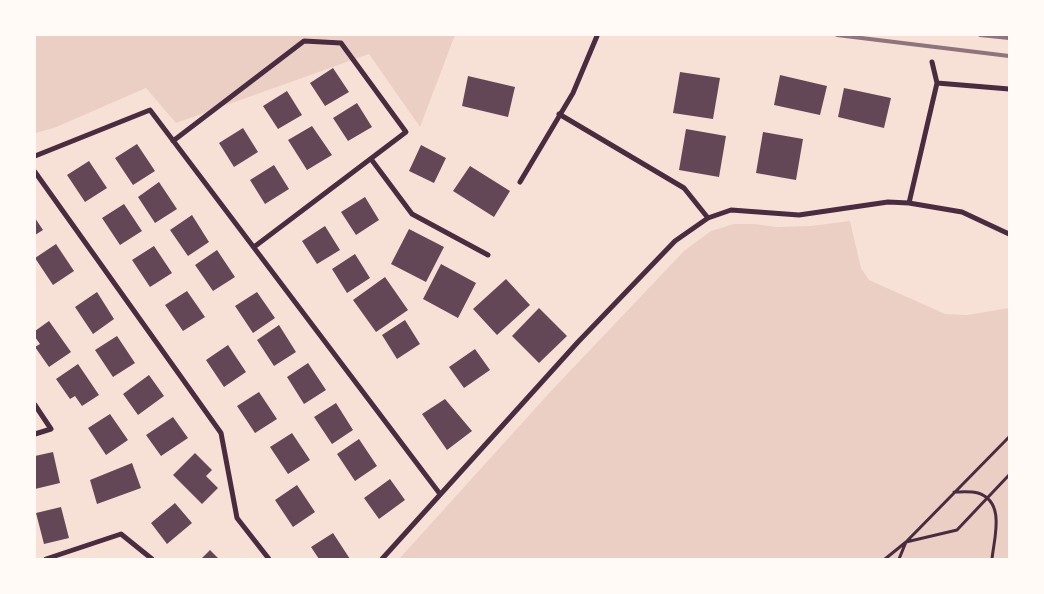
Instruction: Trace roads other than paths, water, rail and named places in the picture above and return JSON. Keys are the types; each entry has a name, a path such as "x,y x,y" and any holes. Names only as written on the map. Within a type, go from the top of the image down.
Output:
{"street":[{"path":"520,182 558,114 573,93 598,36"},
{"path":"174,141 304,41 341,44 406,132 254,247"},
{"path":"909,203 937,83 932,62"},
{"path":"937,83 1009,89"},
{"path":"35,156 150,110 440,494"},
{"path":"558,114 684,188 708,218"},
{"path":"371,159 412,214 488,255"},
{"path":"35,172 221,433 237,518 269,559"},
{"path":"382,559 675,240 708,218 731,210 799,214 888,202 909,203 962,212 1009,234"},
{"path":"35,405 51,429 35,434"},
{"path":"46,559 121,534 152,559"}],"railway":[{"path":"837,35 1009,56"},
{"path":"980,35 1009,38"}]}
